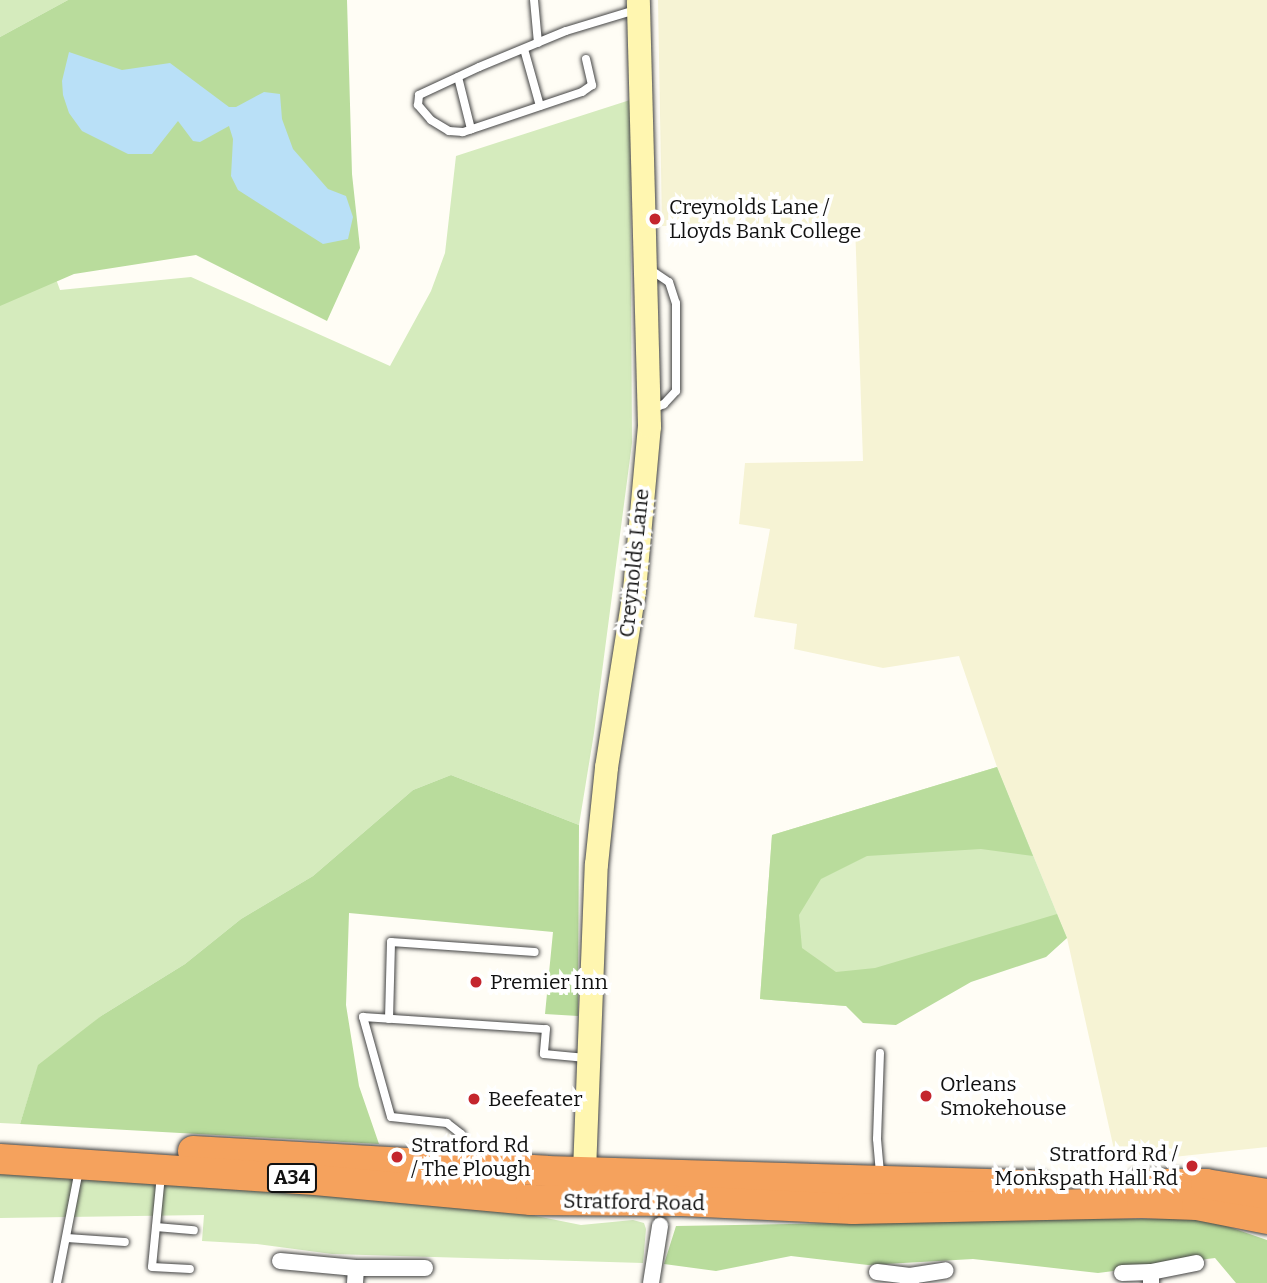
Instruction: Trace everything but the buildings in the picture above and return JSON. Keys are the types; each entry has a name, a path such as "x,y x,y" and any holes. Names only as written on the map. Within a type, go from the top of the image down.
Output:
{"highway":[{"name":"Stratford Road","path":"0,1140 459,1164 584,1187 668,1193 682,1201 853,1209 1142,1203 1198,1205 1267,1219"},
{"name":"Stratford Road","path":"0,1159 162,1169 531,1200 584,1187 614,1173 1032,1186 1206,1184 1267,1194"}],"street":[{"name":"Creynolds Lane","path":"584,1187 596,863 606,767 634,590 649,411 638,5"},
{"name":"Creynolds Lane","path":"588,1124 604,1162 614,1173"},
{"path":"651,1283 660,1226"},
{"path":"280,1261 356,1276 425,1268"},
{"path":"1122,1273 1151,1277 1196,1263"},
{"path":"877,1272 910,1279 946,1270"}],"lane":[{"path":"534,0 538,43"},
{"path":"586,59 592,85 582,92 471,129 449,131 431,120 418,105 419,95 458,77 638,5"},
{"path":"524,49 540,106"},
{"path":"458,77 471,129"},
{"path":"388,1019 391,942 535,952"},
{"path":"459,1164 461,1134 447,1122 391,1117 363,1017 546,1029 544,1054 589,1058"},
{"path":"880,1053 877,1139 881,1182"},
{"path":"57,1283 57,1269 66,1238 80,1163"},
{"path":"162,1169 152,1267 190,1269"},
{"path":"156,1227 194,1230"},
{"path":"66,1238 125,1242"}],"shaded area":[{"path":"658,0 1267,0 1267,1147 1117,1163 1067,938 997,767 959,656 883,668 794,649 797,624 754,617 770,529 739,524 745,463 863,461 855,223 662,226"}],"green space":[{"path":"0,0 68,0 0,37"},
{"path":"68,0 347,0 352,174 360,248 327,321 196,255 74,274 0,306 0,37"},
{"path":"630,100 632,443 594,733 579,825 451,775 413,790 313,876 241,919 185,964 101,1016 36,1073 20,1124 0,1123 0,126 60,290 191,277 390,366 431,291 445,253 456,156"},
{"path":"997,767 1067,938 846,1006 760,999 772,835"},
{"path":"997,767 1033,856 981,849 867,856 821,879 799,915 802,948 836,972 875,968 1057,914 1067,938 1046,957 971,982 896,1025 863,1023 846,1006 760,999 772,835"},
{"path":"451,775 579,825 578,1016 545,1014 553,932 349,913 346,1005 359,1086 379,1144 20,1124 38,1065 101,1016 185,964 241,919 313,876 413,790"},
{"path":"0,1167 526,1214 581,1225 633,1220 644,1223 646,1229 643,1263 332,1254 257,1244 202,1241 204,1215 0,1218"},
{"path":"1206,1219 1267,1240 1267,1283 1236,1283 1215,1258 1098,1273 973,1259 868,1265 791,1256 716,1271 664,1264 676,1226"}],"water":[{"path":"69,52 122,70 170,63 229,107 236,107 264,92 280,94 282,119 293,149 328,189 346,196 353,217 348,239 323,244 238,190 231,176 233,139 229,126 200,142 193,141 178,121 152,154 128,154 82,131 69,113 63,95 62,81"}],"place":[{"name":"Creynolds Lane / Lloyds Bank College","path":"655,219"},
{"name":"Premier Inn","path":"476,982"},
{"name":"Orleans Smokehouse","path":"926,1096"},
{"name":"Beefeater","path":"474,1099"},
{"name":"Stratford Rd / The Plough","path":"397,1157"},
{"name":"Stratford Rd / Monkspath Hall Rd","path":"1192,1166"}]}
